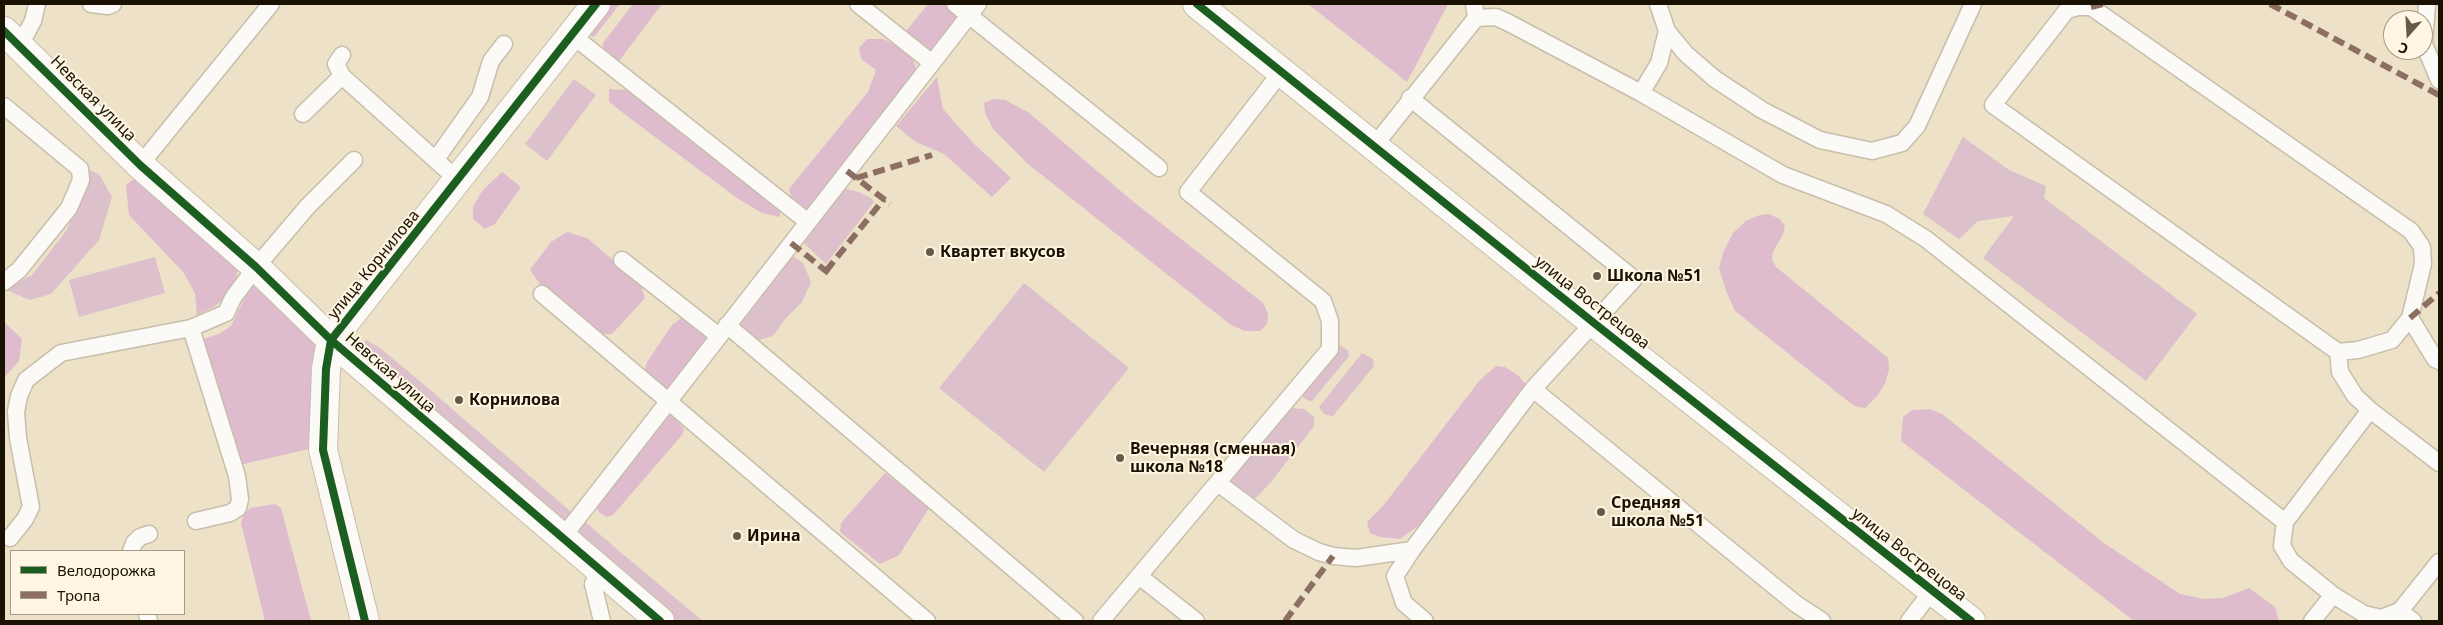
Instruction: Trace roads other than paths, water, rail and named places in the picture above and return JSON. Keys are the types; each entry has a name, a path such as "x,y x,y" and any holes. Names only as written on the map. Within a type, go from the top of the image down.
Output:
{"street":[{"name":"улица Корнилова","path":"365,621 323,450 326,369 331,340 573,36 596,4"},
{"name":"улица Вострецова","path":"1197,4 1594,323 1971,621"},
{"name":"Невская улица","path":"12,38 140,165 256,267 331,340 660,621"}],"lane":[{"path":"12,38 33,21 37,4"},
{"path":"91,4 108,6 113,4"},
{"path":"140,165 271,4"},
{"path":"858,4 932,62"},
{"path":"955,4 973,9 1158,168"},
{"path":"1658,4 1667,31 1686,54 1715,79 1762,110 1820,140 1872,150 1902,143 1917,126 1973,4"},
{"path":"2427,4 2424,44 2439,80"},
{"path":"2078,6 2091,7 2411,231 2422,247 2423,264 2410,318 2392,340 2358,350 2338,352 1993,105 2067,10 2078,6"},
{"path":"562,538 973,9"},
{"path":"1374,146 1475,11 1496,17 1641,93 1783,174 1886,214 1926,239 2285,522"},
{"path":"1641,93 1658,63 1667,31"},
{"path":"573,36 808,222"},
{"path":"436,159 480,97 491,61 504,44"},
{"path":"342,55 336,64 342,76 436,159 458,181"},
{"path":"1101,621 1330,349 1330,321 1323,301 1188,192 1282,71"},
{"path":"303,114 342,76"},
{"path":"1410,98 1634,279 1533,389 1412,550 1395,576 1396,586 1404,603 1425,621"},
{"path":"4,106 80,170 81,180 69,208 19,270 4,282"},
{"path":"10,538 25,520 31,507 18,438 16,412 19,396 26,380 61,353 191,328 226,313 232,298 256,267 308,206 354,160"},
{"path":"622,260 723,331 1075,621"},
{"path":"542,294 927,621"},
{"path":"2410,318 2439,361"},
{"path":"191,328 237,476 240,500 238,508 230,513 196,521"},
{"path":"2338,352 2340,372 2355,396 2370,410 2439,463"},
{"path":"1533,389 1796,604 1822,621"},
{"path":"2370,410 2285,522 2282,546 2291,561 2334,594 2364,614 2381,618 2400,611 2439,562"},
{"path":"1218,483 1294,540 1319,552 1333,556 1356,558 1412,550"},
{"path":"131,550 134,543 140,537 149,534"},
{"path":"601,571 593,584 602,621"},
{"path":"1139,576 1196,621"},
{"path":"1908,621 1932,591"},
{"path":"2312,621 2334,594"},
{"path":"2400,611 2413,621"}],"place":[{"name":"Квартет вкусов","path":"930,252"},
{"name":"Школа №51","path":"1597,276"},
{"name":"Корнилова","path":"459,400"},
{"name":"Вечерняя (сменная) школа №18","path":"1120,458"},
{"name":"Средняя школа №51","path":"1601,512"},
{"name":"Ирина","path":"737,536"}]}
